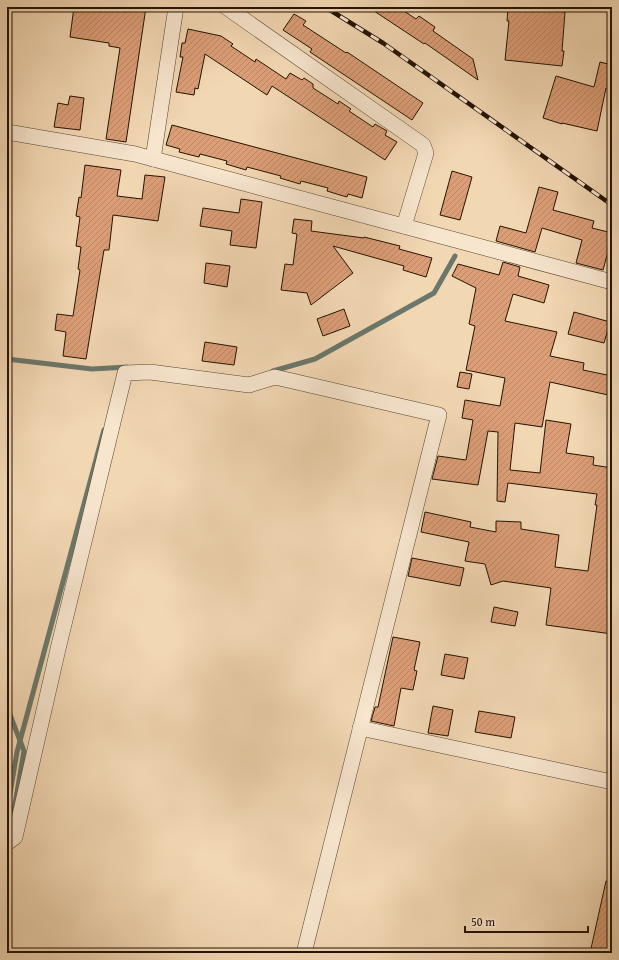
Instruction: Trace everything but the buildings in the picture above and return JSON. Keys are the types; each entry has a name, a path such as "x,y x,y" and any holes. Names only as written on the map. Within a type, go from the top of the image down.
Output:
{"street":[{"path":"153,159 176,7"},
{"path":"226,7 424,145 426,153 404,226"},
{"path":"7,132 135,154 612,282"},
{"path":"7,843 15,837 58,649 125,373 150,372 249,385 275,377 439,415 304,953"},
{"path":"360,728 612,782"}],"waterway":[{"path":"273,371 315,359 434,293 455,256"},
{"path":"7,359 92,369 127,367"},
{"path":"7,811 17,752 104,430"},
{"path":"7,707 24,751 14,810"}],"railway":[{"path":"325,7 383,43 612,205"}]}
